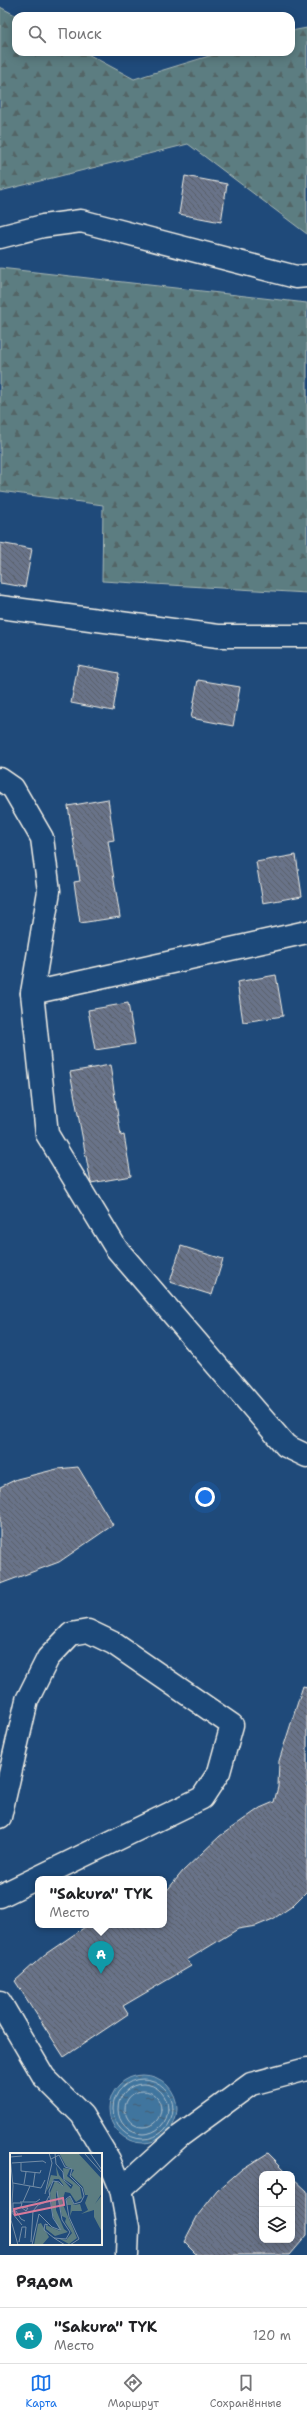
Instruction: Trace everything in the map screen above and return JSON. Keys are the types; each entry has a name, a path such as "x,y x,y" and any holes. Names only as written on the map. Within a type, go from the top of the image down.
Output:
{"street":[{"path":"0,237 43,226 81,222 296,277 307,276"},
{"path":"0,607 218,636 307,636"},
{"path":"0,779 13,788 42,838 49,891 32,993 47,1134 116,1248 286,1446 307,1456"},
{"path":"32,993 307,932"},
{"path":"0,1817 27,1700 48,1658 71,1634 88,1631 113,1643 232,1725 219,1772 202,1798 41,1876"},
{"path":"0,1896 35,1879"},
{"path":"0,2002 44,2077 82,2115 109,2160 122,2189 128,2227 127,2255"},
{"path":"122,2189 180,2136 251,2084 307,2069"}],"green space":[{"path":"0,7 12,13 12,56 91,56 134,79 209,56 295,56 295,30 307,28 307,234 188,144 0,191"},
{"path":"0,268 307,303 307,593 102,581 103,505 0,491"}],"water":[{"path":"143,2075 156,2078 167,2085 174,2096 177,2109 174,2122 167,2133 156,2140 143,2143 130,2140 119,2133 112,2122 109,2109 112,2096 119,2085 130,2078"}],"building":[{"path":"185,176 227,184 221,222 179,214"},
{"path":"0,543 32,549 25,587 0,583"},
{"path":"78,665 119,673 113,711 71,703"},
{"path":"198,680 240,687 233,726 191,718"},
{"path":"108,799 114,840 108,841 120,917 80,923 74,882 80,881 68,806"},
{"path":"296,855 302,896 263,903 256,862"},
{"path":"276,975 283,1016 243,1022 237,982"},
{"path":"128,1003 135,1044 95,1050 88,1010"},
{"path":"110,1065 121,1136 124,1135 131,1176 91,1183 70,1072"},
{"path":"181,1246 223,1259 212,1295 170,1282"},
{"path":"78,1467 113,1525 59,1562 0,1584 0,1487 17,1479 57,1469"},
{"path":"303,1686 307,1687 307,1891 291,1907 273,1919 256,1926 238,1929 187,1960 191,1966 123,2006 128,2014 64,2057 15,1981 44,1955 84,1928 167,1928 167,1890 183,1871 220,1836 260,1808 274,1802 278,1787 279,1761"},
{"path":"268,2153 286,2171 259,2171 259,2243 295,2243 295,2180 307,2191 307,2235 290,2255 197,2255 184,2242 198,2215 217,2191 242,2169"}],"place":[{"name":"\"Sakura\" ТҮК","path":"101,1974"}]}
